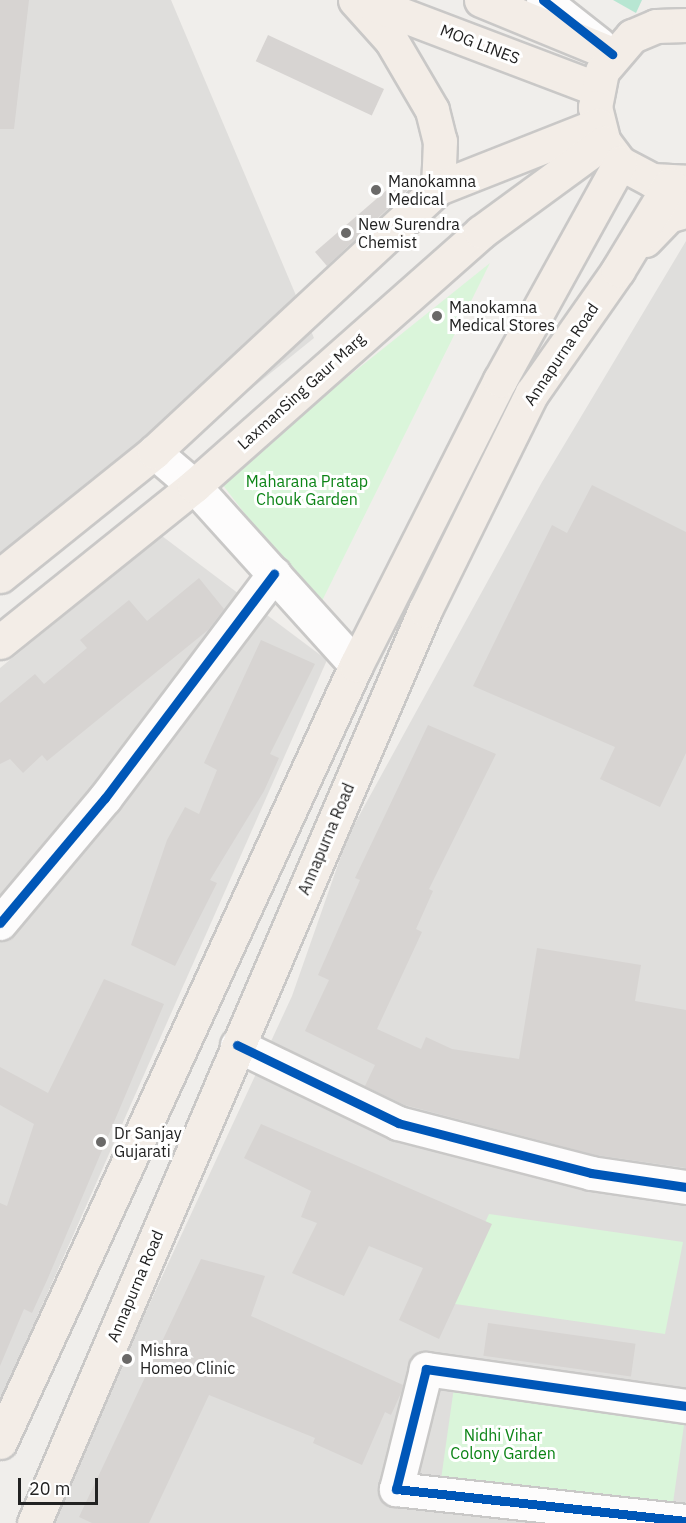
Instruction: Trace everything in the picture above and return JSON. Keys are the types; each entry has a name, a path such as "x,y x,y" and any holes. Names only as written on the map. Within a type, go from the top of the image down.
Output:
{"main road":[{"path":"355,0 391,40 432,110 441,151 438,188"},
{"name":"MOG LINES","path":"363,0 597,89"},
{"path":"481,0 612,54"},
{"path":"0,1442 356,665 500,380 607,143 597,89 612,54 640,33 685,22"},
{"path":"0,576 154,452 438,188 607,143 681,192"},
{"name":"LaxmanSing Gaur Marg","path":"0,642 194,486 481,232 607,143"},
{"name":"Annapurna Road","path":"34,1523 425,610 531,393 618,270 681,192"}],"street":[{"path":"543,0 612,54"},
{"path":"154,452 194,486 356,665"},
{"path":"0,922 105,798 274,574"},
{"path":"237,1045 398,1122 591,1173 686,1187"},
{"path":"686,1406 426,1369 396,1489 686,1521"}],"shaded area":[{"path":"0,0 171,0 314,338 0,592"},
{"path":"686,241 686,1523 48,1523 292,996 348,836 542,482"},
{"path":"162,536 327,660 0,1401 0,668"}],"green space":[{"path":"613,0 642,0 636,13"},
{"name":"Maharana Pratap Chouk Garden","path":"490,263 318,609 219,480"},
{"path":"489,1214 683,1242 665,1334 448,1303"},
{"name":"Nidhi Vihar Colony Garden","path":"455,1380 686,1412 670,1523 639,1523 439,1495"}],"building":[{"path":"0,0 29,0 14,129 0,129"},
{"path":"268,35 384,89 372,115 256,61"},
{"path":"404,175 413,185 327,266 315,252"},
{"path":"592,485 686,532 686,753 660,807 600,779 615,747 473,686 552,525 567,533"},
{"path":"199,578 224,609 208,630 47,761 42,755 23,773 10,759 0,764 0,703 35,674 44,684 87,648 80,640 129,600 147,621"},
{"path":"261,640 315,664 270,754 279,758 264,791 210,880 217,883 175,966 131,945 167,840 185,807 199,814 217,770 204,763"},
{"path":"428,725 496,754 429,889 433,891 416,929 422,932 377,1029 421,1049 426,1037 452,1049 519,1059 537,948 641,965 635,1001 686,1010 686,1168 595,1155 405,1105 365,1086 375,1065 305,1031 329,980 318,975 360,880 355,878"},
{"path":"104,979 164,1004 48,1278 32,1313 24,1309 0,1366 0,1203 7,1206 34,1124 0,1105 0,1067 48,1093"},
{"path":"261,1124 492,1224 439,1339 399,1320 423,1268 369,1246 344,1296 292,1273 317,1223 301,1217 311,1191 244,1158"},
{"path":"201,1259 265,1276 251,1316 403,1385 401,1393 391,1415 385,1412 362,1465 313,1443 315,1438 209,1395 149,1523 92,1523 79,1517"},
{"path":"488,1323 636,1344 631,1376 483,1356"}],"cycle path":[{"path":"543,0 612,54"},
{"path":"0,923 105,798 274,574"},
{"path":"237,1045 398,1123 591,1173 686,1187"},
{"path":"686,1406 426,1369 396,1489 686,1521"}],"place":[{"name":"Manokamna Medical","path":"376,190"},
{"name":"New Surendra Chemist","path":"346,233"},
{"name":"Manokamna Medical Stores","path":"437,316"},
{"name":"Dr Sanjay Gujarati","path":"101,1142"},
{"name":"Mishra Homeo Clinic","path":"127,1359"}]}
